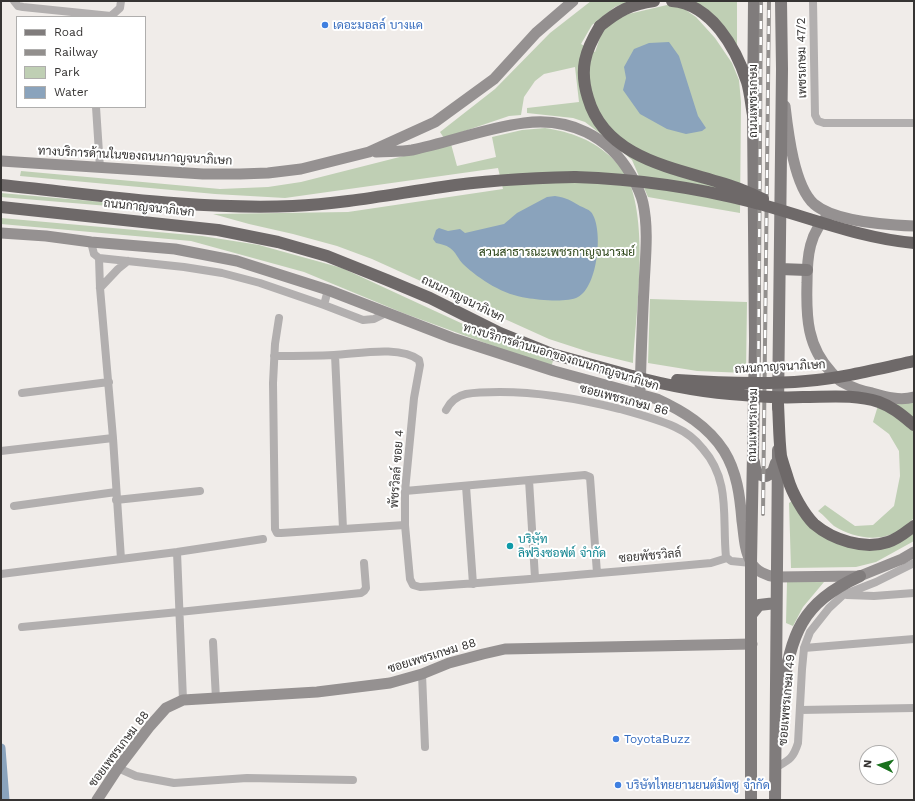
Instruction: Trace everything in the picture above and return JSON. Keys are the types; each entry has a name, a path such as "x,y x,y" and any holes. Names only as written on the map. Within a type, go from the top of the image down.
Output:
{"highway":[{"path":"654,1 642,2 626,8 611,17 600,26 592,39 585,56 583,74 585,89 590,106 599,122 610,134 627,148 652,162 740,189 814,221"},
{"path":"672,1 694,7 710,18 725,37 747,82 753,115"},
{"name":"ถนนกาญจนาภิเษก","path":"1,185 209,206 248,208 343,202 486,181 517,178 575,177 616,179 685,187 752,202 877,238 914,243"},
{"name":"ถนนกาญจนาภิเษก","path":"1,207 218,230 278,242 327,256 430,298 500,333 552,354 632,376 745,384 806,381 843,377 914,361"},
{"path":"632,376 667,385 715,393 782,397 856,398 879,402 900,413 914,425"},
{"path":"778,404 781,456 788,481 800,505 814,523 827,533 857,544 873,545 888,542 909,530"}],"main road":[{"name":"ทางบริการด้านในของถนนกาญจนาภิเษก","path":"1,161 203,174 268,173 301,169 369,152 435,122 494,79 536,33 573,1"},
{"name":"ถนนเพชรเกษม","path":"751,800 751,563 755,342 753,115 754,1"},
{"name":"ถนนเพชรเกษม","path":"775,800 782,69 781,1"},
{"path":"782,69 786,111 798,178 805,193 814,204 830,214 874,223 914,226"},
{"path":"369,152 411,150 502,127 524,123 548,122 568,125 592,134 614,152 624,162 636,184 643,203 646,240 640,394"},
{"path":"830,214 816,229 810,243 807,270 806,309 809,333 816,352 827,368 842,382 857,390 895,399 914,397"},
{"name":"ทางบริการด้านนอกของถนนกาญจนาภิเษก","path":"1,233 46,236 91,242 176,248 237,261 328,290 452,338 547,369 657,399 673,406 695,420 706,430 724,451 733,469 737,481 741,507 744,541 751,563"},
{"path":"780,269 807,270"},
{"path":"753,458 755,471 766,476 773,472 778,458"},
{"path":"776,736 789,654 802,621 815,605 841,585 902,559 914,552"},
{"path":"751,563 756,569 765,574 776,577 860,576"},
{"path":"751,615 755,608 759,605 764,603 776,603"},
{"name":"ซอยเพชรเกษม 88","path":"97,800 118,768 150,726 166,708 183,700 317,692 366,687 390,683 422,674 449,663 505,649 752,644"}],"street":[{"path":"14,1 18,6 23,7 99,16 111,16 120,8 121,1"},
{"name":"เพชรเกษม 47/2","path":"813,1 815,115 818,121 914,123"},
{"path":"96,108 100,168"},
{"path":"91,242 94,254 99,258 128,262 184,266 222,273 260,283 363,320 374,320 386,313"},
{"path":"99,258 121,559"},
{"path":"100,288 118,269 128,262"},
{"path":"324,305 328,290"},
{"path":"279,318 275,344 273,384 275,529 277,533 405,525"},
{"name":"พัชรวิลล์ ซอย 4","path":"335,355 388,352 409,355 419,360 420,365 414,398 405,491 405,525 410,579"},
{"path":"274,356 335,355 344,529"},
{"path":"22,393 109,382"},
{"name":"ซอยเพชรเกษม 86","path":"446,410 451,401 465,394 483,392 527,393 583,400 640,414 676,427 691,437 714,462 724,499 725,552 727,558"},
{"path":"1,451 113,438"},
{"path":"405,491 585,475 590,476 597,573"},
{"path":"529,480 536,578"},
{"path":"466,486 473,584"},
{"path":"14,506 116,496 200,491"},
{"path":"1,574 263,540"},
{"path":"177,552 183,700"},
{"path":"727,558 731,561 751,563"},
{"name":"ซอยพัชรวิลล์","path":"410,579 413,585 420,587 473,584 711,563 727,558"},
{"path":"22,627 361,593 364,592 366,588 364,563"},
{"name":"ซอยเพชรเกษม 49","path":"775,768 791,759 795,754 798,743 804,648 810,632 829,608 844,595 876,582 914,563"},
{"path":"844,595 874,596 914,593"},
{"path":"804,648 914,638"},
{"path":"213,642 216,699"},
{"path":"422,674 425,747"},
{"path":"800,710 914,708"},
{"path":"118,768 136,776 174,783 247,778 353,780"}],"green space":[{"path":"591,1 630,1 615,7 592,25 581,44 595,52 602,32 620,16 667,5 680,6 696,17 715,38 732,63 739,80 741,102 740,213 648,197 632,160 585,122 573,118 527,113 527,108 579,102 575,67 544,74 535,81 524,97 521,115 509,116 444,138 440,132 495,89 550,33"},
{"path":"689,1 737,1 737,48"},
{"name":"สวนสาธารณะเพชรกาญจนารมย์","path":"545,128 582,138 606,152 621,167 632,189 637,211 640,264 633,363 592,353 549,339 372,259 337,246 213,214 348,212 503,189 498,168 285,198 215,194 20,176 21,171 220,189 268,187 301,182 451,144 457,166 496,157 492,137 522,130"},
{"path":"1,193 181,209 180,212 1,197"},
{"path":"1,218 202,236 259,245 342,268 489,336 553,361 551,367 403,313 304,272 191,241 1,224"},
{"path":"650,299 747,302 746,373 697,371 648,363"},
{"path":"880,399 914,400 914,518 902,529 884,537 875,538 858,536 841,530 834,526 818,511 825,505 855,526 873,525 894,506 900,476 899,451 889,434 873,422"},
{"path":"792,501 854,546 914,532 914,541 876,562 856,567 791,568 789,503"},
{"path":"787,582 824,582 803,607 793,626 786,623"}],"water":[{"path":"669,42 679,56 698,116 706,128 702,131 686,134 667,129 640,114 623,90 626,78 624,67 634,49 649,43"},
{"path":"555,196 568,200 590,211 595,220 597,231 597,257 590,282 585,291 573,299 532,299 510,294 485,281 463,264 454,251 445,245 436,243 433,239 436,230 439,228 448,231 460,229 465,233 504,224 517,213 547,197"}],"waterway":[{"path":"1,748 5,800"}],"railway":[{"path":"758,413 761,1"},
{"path":"763,514 769,1"}],"place":[{"name":"เดอะมอลล์ บางแค","path":"325,25"},
{"name":"บริษัท ลิฟวิ่งซอฟต์ จำกัด","path":"510,546"},
{"name":"ToyotaBuzz","path":"616,739"},
{"name":"บริษัทไทยยานยนต์มิตซู จำกัด","path":"618,785"}]}
